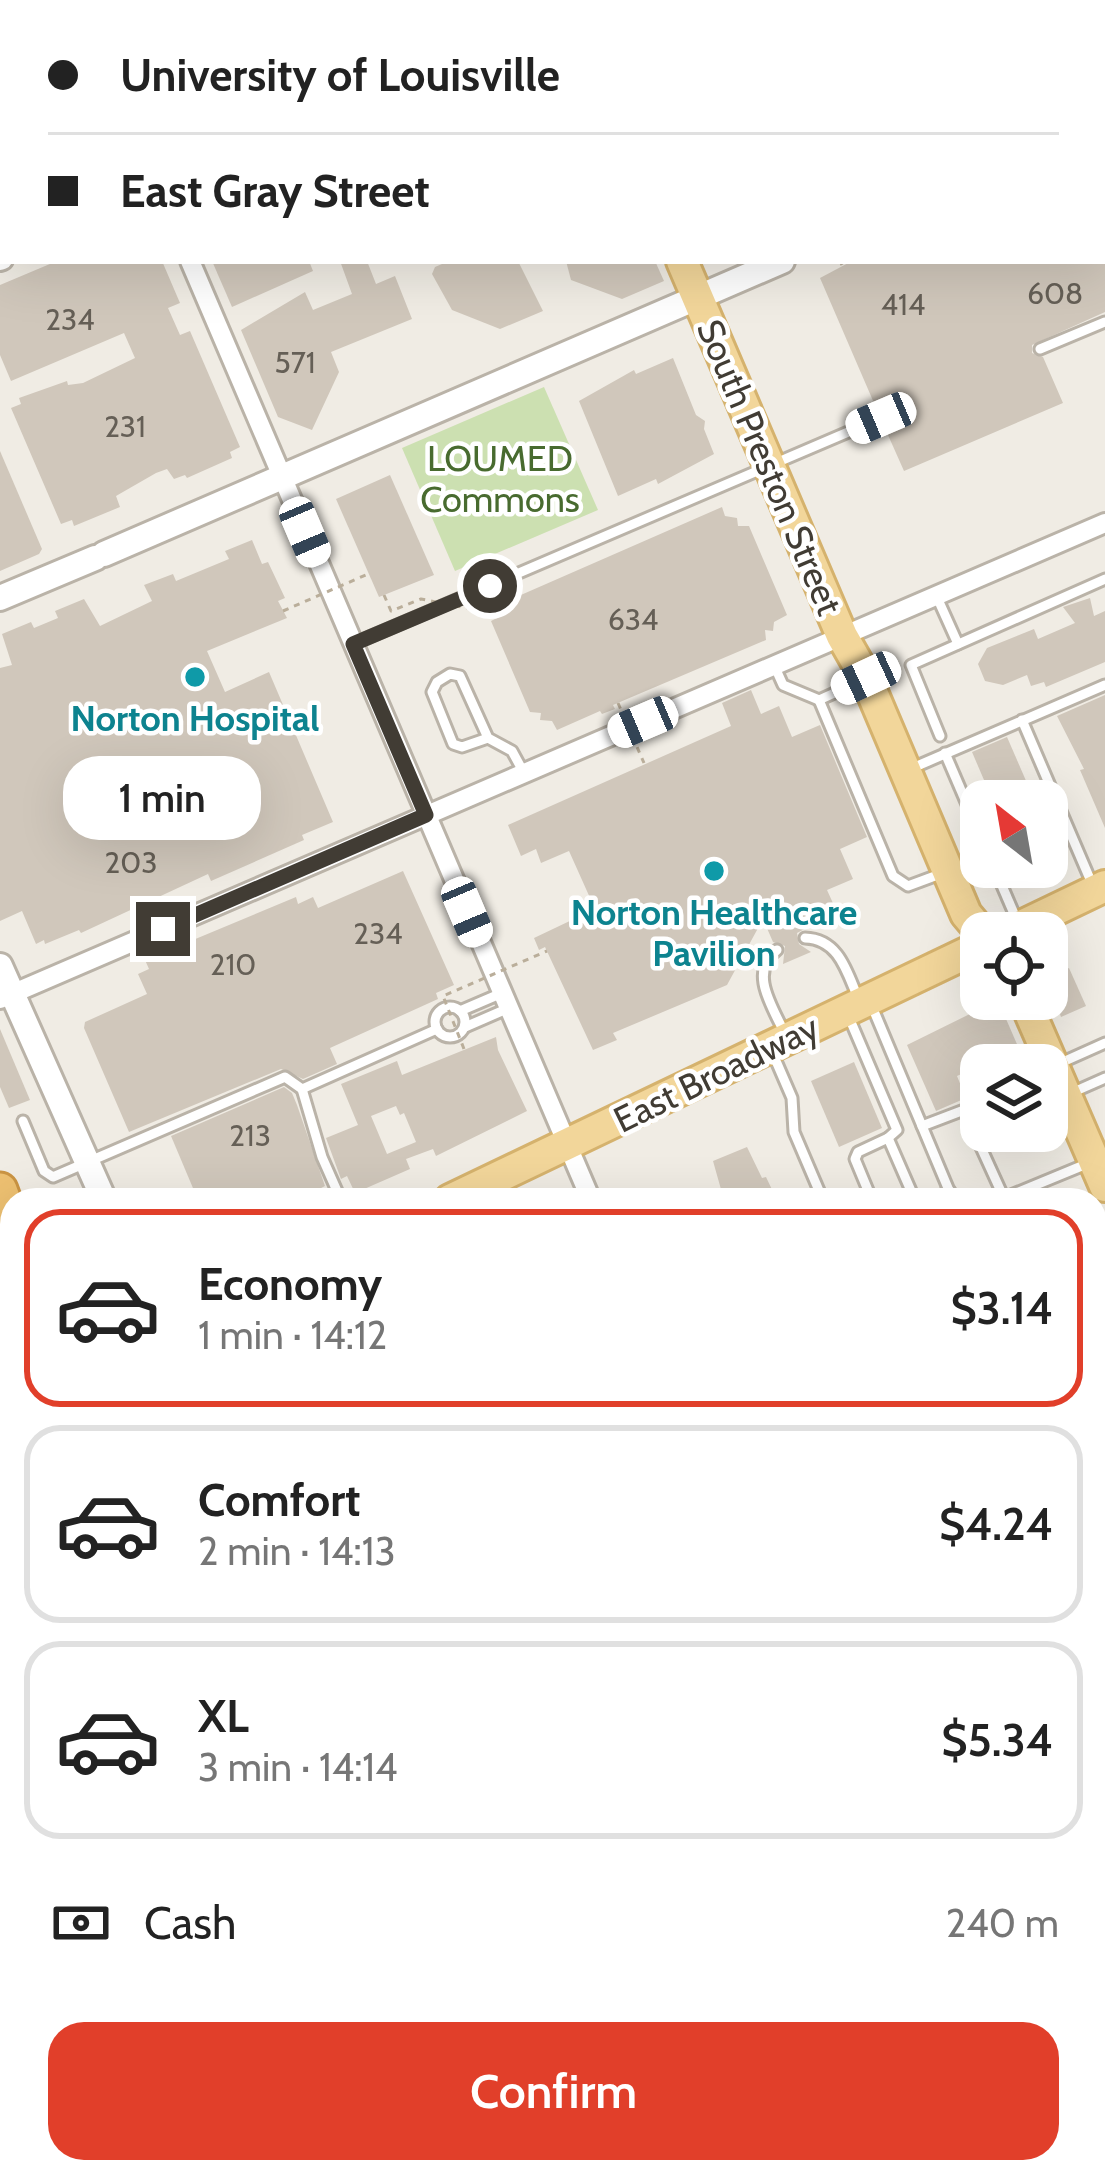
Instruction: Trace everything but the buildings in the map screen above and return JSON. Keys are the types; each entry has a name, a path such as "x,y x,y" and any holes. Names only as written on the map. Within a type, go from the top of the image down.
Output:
{"main road":[{"name":"South Preston Street","path":"683,264 965,912"},
{"path":"1052,912 1100,889"},
{"name":"East Broadway","path":"475,1188 960,956"},
{"path":"1068,1103 1100,1173"}],"street":[{"path":"191,264 586,1188"},
{"path":"0,598 775,264"},
{"path":"6,996 1105,523"},
{"path":"0,966 6,996 99,1188"}],"lane":[{"path":"1040,349 1105,322"},
{"path":"353,644 881,418"},
{"path":"940,736 911,665 1105,579"},
{"path":"936,596 958,644"},
{"path":"774,665 783,686 819,700 893,875 908,886 948,871"},
{"path":"488,738 462,747 453,744 432,692 437,682 450,674 463,680 488,738 512,751 524,773"},
{"path":"819,700 866,678"},
{"path":"905,771 1105,685"},
{"path":"1022,720 1100,889"},
{"path":"945,753 960,788"},
{"path":"805,938 816,938 833,948 948,1188"},
{"path":"776,950 763,964 761,977 792,1098 794,1132 818,1188"},
{"path":"437,1029 436,1018 443,1009 460,1011 506,1001"},
{"path":"437,1029 452,1038 506,1001"},
{"path":"858,1004 897,1130 858,1152 855,1159 867,1188"},
{"path":"460,1011 465,1027"},
{"path":"302,1089 437,1029"},
{"path":"1068,1060 1105,1043"},
{"path":"23,1121 50,1176 285,1076 302,1089 336,1188"},
{"path":"1068,1095 1105,1078"},
{"path":"922,1126 964,1110 996,1188"},
{"path":"888,1138 910,1188"},
{"path":"1043,1188 1100,1173"}],"path":[{"path":"284,611 368,574"},
{"path":"384,595 391,611 421,599 503,615"},
{"path":"618,703 644,763"},
{"path":"464,1049 443,995 547,951"}],"green space":[{"name":"LOUMED Commons","path":"544,387 598,510 455,571 402,448"}],"place":[{"name":"Norton Hospital","path":"195,677"},
{"name":"Norton Healthcare Pavilion","path":"714,871"}],"route":[{"path":"163,929 426,815 353,644 490,586"}]}
